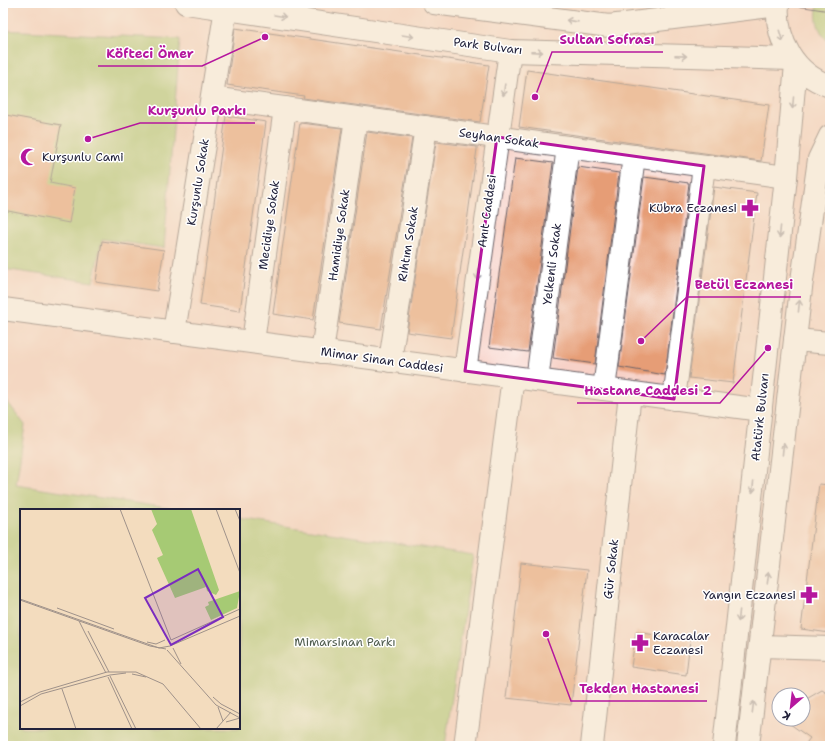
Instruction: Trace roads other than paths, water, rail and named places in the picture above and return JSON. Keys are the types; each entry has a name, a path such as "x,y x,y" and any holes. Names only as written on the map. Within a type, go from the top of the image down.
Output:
{"main road":[{"name":"Park Bulvarı","path":"186,3 510,51 794,61"},
{"path":"434,3 608,26 778,4 777,21 781,36 794,61 808,75 830,86"},
{"name":"Kurşunlu Sokak","path":"174,332 226,8"},
{"name":"Anıt Caddesi","path":"465,371 510,51"},
{"name":"Atatürk Bulvarı","path":"724,746 786,177 794,61"},
{"name":"Seyhan Sokak","path":"212,98 786,177"},
{"name":"Mecidiye Sokak","path":"253,342 285,108"},
{"name":"Hamidiye Sokak","path":"322,352 356,118"},
{"name":"Rıhtım Sokak","path":"390,361 426,128"},
{"path":"748,746 795,340 819,159 830,136"},
{"name":"Yelkenli Sokak","path":"537,380 568,147"},
{"path":"604,389 634,156"},
{"path":"674,399 704,166"},
{"name":"Mimar Sinan Caddesi","path":"3,309 761,410"},
{"path":"795,340 830,344"},
{"path":"465,746 513,377"},
{"name":"Gür Sokak","path":"592,746 630,393"},
{"path":"760,646 830,648"}],"tram line":[{"path":"778,3 830,11"}],"place":[{"name":"Köfteci Ömer","path":"265,37"},
{"name":"Sultan Sofrası","path":"535,97"},
{"name":"Kurşunlu Parkı","path":"88,139"},
{"name":"Kurşunlu Cami","path":"29,157"},
{"name":"Kübra Eczanesi","path":"750,208"},
{"name":"Betül Eczanesi","path":"641,341"},
{"name":"Hastane Caddesi 2","path":"768,348"},
{"name":"Yangın Eczanesi","path":"809,595"},
{"name":"Tekden Hastanesi","path":"546,634"},
{"name":"Karacalar Eczanesi","path":"640,643"}],"park label":[{"name":"Mimarsinan Parkı","path":"345,642"}]}
